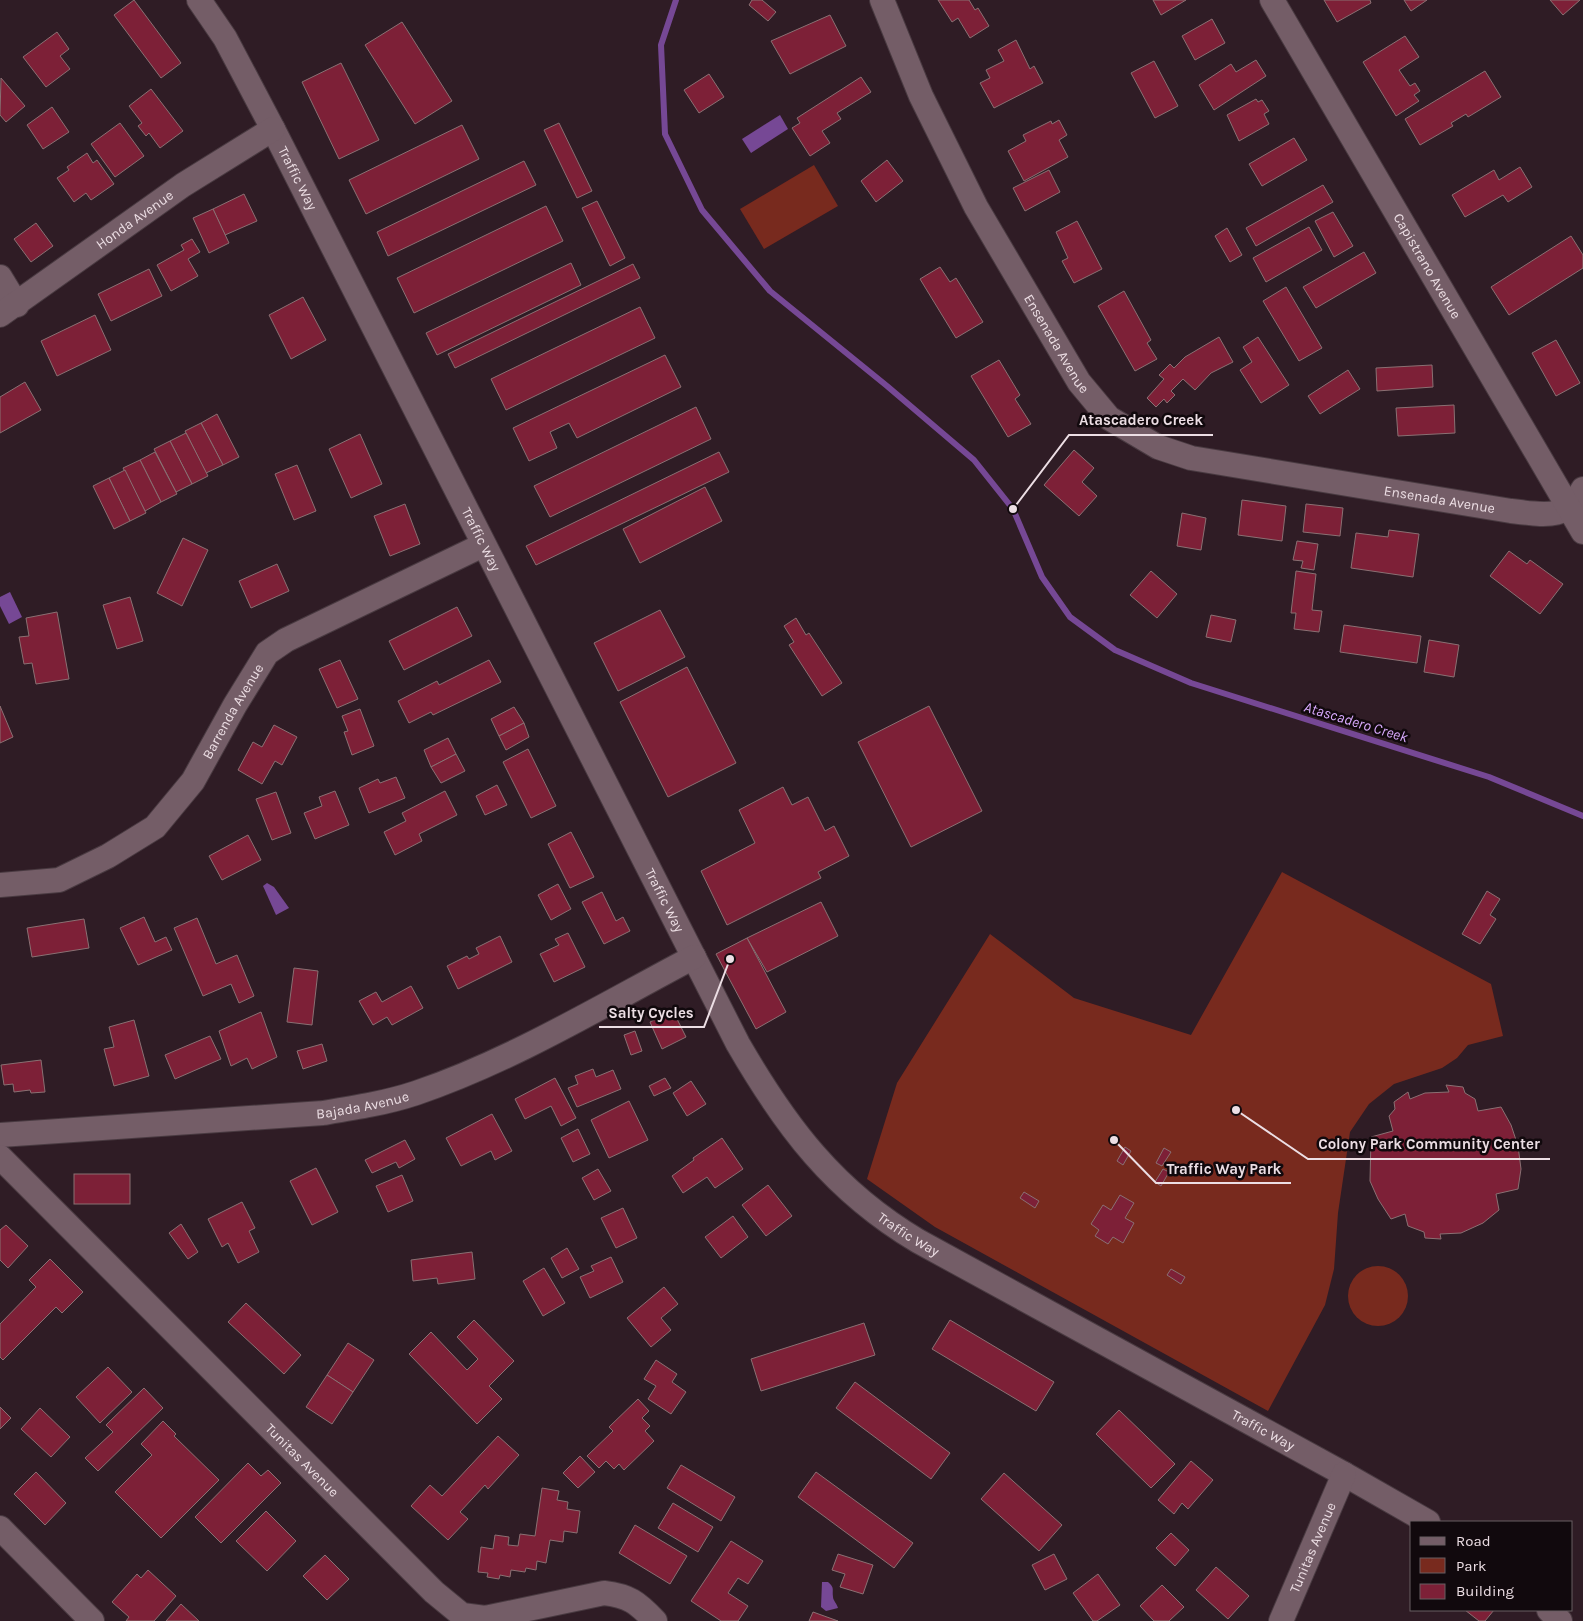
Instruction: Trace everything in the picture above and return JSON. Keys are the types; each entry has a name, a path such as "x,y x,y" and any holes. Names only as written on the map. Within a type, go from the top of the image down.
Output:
{"street":[{"name":"Traffic Way","path":"199,0 225,38 273,129 738,1044 787,1122 816,1158 880,1217 958,1265 1344,1474 1426,1521"},
{"name":"Ensenada Avenue","path":"882,0 922,96 976,207 1079,382 1109,418 1158,447 1191,458 1225,465 1511,511 1550,515 1568,509"},
{"name":"Capistrano Avenue","path":"1272,0 1583,532"},
{"name":"Honda Avenue","path":"9,310 183,185 273,129"},
{"path":"0,277 9,310"},
{"path":"1568,509 1583,489"},
{"name":"Barrenda Avenue","path":"0,885 59,880 108,856 155,827 193,781 235,705 267,653 286,640 483,545"},
{"name":"Bajada Avenue","path":"0,1135 323,1113 378,1103 449,1082 500,1059 694,958"},
{"name":"Tunitas Avenue","path":"0,1157 434,1592 462,1615 486,1618 604,1593 622,1595 635,1601 655,1621"},
{"name":"Tunitas Avenue","path":"1281,1621 1344,1474"},
{"path":"0,1528 92,1621"},
{"path":"1550,1611 1560,1621"}],"green space":[{"path":"814,165 838,206 764,249 740,209"},
{"path":"1282,872 1491,984 1503,1036 1468,1045 1457,1058 1442,1068 1394,1084 1369,1104 1350,1132 1338,1213 1334,1269 1325,1305 1268,1411 935,1227 867,1179 897,1083 990,934 1074,998 1191,1035"},
{"path":"1378,1266 1395,1271 1403,1279 1408,1296 1403,1313 1395,1321 1378,1326 1361,1321 1353,1313 1348,1296 1353,1279 1361,1271"}],"shaded area":[{"path":"780,115 788,129 751,153 742,139"},
{"path":"10,592 22,617 9,624 0,606 0,597"},
{"path":"267,883 274,887 289,908 276,915 263,886"},
{"path":"822,1582 828,1582 832,1586 833,1598 838,1608 826,1611 821,1607"}],"building":[{"path":"134,0 181,63 161,78 114,15"},
{"path":"752,0 762,0 776,12 768,21 749,5"},
{"path":"938,0 969,0 975,10 978,8 989,26 970,38 958,18 952,22"},
{"path":"1153,0 1186,0 1161,15"},
{"path":"1324,0 1370,0 1371,3 1337,22"},
{"path":"1404,0 1427,0 1411,11"},
{"path":"1550,0 1580,0 1563,15"},
{"path":"830,15 846,46 790,74 771,41"},
{"path":"1212,19 1225,43 1195,60 1182,36"},
{"path":"402,22 452,101 415,124 365,45"},
{"path":"57,32 69,49 60,56 70,69 46,87 23,57"},
{"path":"1405,36 1419,57 1399,70 1410,86 1415,83 1420,91 1414,95 1419,101 1396,116 1363,62"},
{"path":"1016,40 1030,69 1034,66 1043,83 994,108 980,83 990,78 986,70 1004,61 998,50"},
{"path":"1256,60 1266,76 1214,110 1199,85 1231,64 1236,72"},
{"path":"1154,61 1178,106 1155,118 1131,73"},
{"path":"341,63 379,140 339,159 302,82"},
{"path":"1485,71 1501,97 1468,117 1466,114 1451,123 1453,126 1420,145 1405,119"},
{"path":"709,74 724,97 699,113 684,90"},
{"path":"861,77 871,92 837,113 841,119 822,131 830,143 810,156 792,128 800,123 797,118"},
{"path":"1,78 25,106 6,122 0,115"},
{"path":"151,89 183,131 160,148 149,133 146,136 138,126 142,123 129,106"},
{"path":"1256,99 1258,102 1262,100 1269,111 1264,114 1269,124 1239,141 1227,115"},
{"path":"52,107 69,132 43,149 27,125"},
{"path":"1059,120 1067,135 1059,140 1068,157 1024,181 1008,151 1026,141 1023,135 1051,121 1052,124"},
{"path":"120,123 144,156 115,177 91,144"},
{"path":"559,123 592,191 577,198 544,130"},
{"path":"462,125 479,159 366,214 349,180"},
{"path":"1294,138 1307,160 1262,186 1249,164"},
{"path":"87,153 93,163 97,160 114,184 91,200 86,193 74,202 57,178 69,170 67,167"},
{"path":"887,160 903,181 876,202 861,181"},
{"path":"524,161 536,185 388,256 377,232"},
{"path":"1520,167 1532,187 1508,202 1503,195 1465,217 1452,195 1494,170 1499,180"},
{"path":"1049,170 1060,192 1025,211 1013,188"},
{"path":"1323,185 1333,202 1256,246 1246,228"},
{"path":"244,194 257,221 225,235 213,209"},
{"path":"597,201 625,258 610,266 582,208"},
{"path":"546,206 563,241 414,313 397,278"},
{"path":"213,209 229,243 209,253 193,218"},
{"path":"1333,212 1353,246 1334,257 1315,221"},
{"path":"1077,221 1102,269 1074,283 1062,261 1068,258 1056,232"},
{"path":"36,223 53,246 31,262 14,239"},
{"path":"1309,227 1322,250 1266,282 1253,258"},
{"path":"1227,228 1242,255 1230,262 1215,236"},
{"path":"1571,236 1583,255 1583,268 1509,315 1491,287"},
{"path":"192,239 200,252 188,259 198,276 171,291 157,265 184,250 181,245"},
{"path":"1364,252 1376,273 1316,308 1303,287"},
{"path":"571,263 581,285 437,355 426,333"},
{"path":"633,264 640,278 455,368 448,354"},
{"path":"940,267 950,282 956,278 983,322 956,338 920,279"},
{"path":"149,269 162,296 111,321 98,294"},
{"path":"1286,287 1322,348 1299,361 1263,301"},
{"path":"1124,291 1151,340 1147,343 1157,359 1135,371 1098,306"},
{"path":"303,297 326,340 291,359 269,315"},
{"path":"640,307 655,338 506,410 491,379"},
{"path":"95,315 111,350 57,376 41,341"},
{"path":"1219,337 1233,362 1211,373 1195,390 1183,379 1171,391 1175,395 1167,403 1164,399 1156,407 1147,398 1164,379 1159,375 1170,364 1174,368 1185,357"},
{"path":"1258,337 1289,385 1261,403 1240,370 1252,362 1243,347"},
{"path":"1556,340 1580,383 1556,396 1532,353"},
{"path":"665,355 681,387 577,438 569,423 550,432 557,448 529,461 513,428"},
{"path":"999,360 1020,395 1015,399 1031,424 1008,437 971,376"},
{"path":"1432,365 1433,387 1377,391 1376,368"},
{"path":"1348,370 1360,389 1320,414 1308,396"},
{"path":"25,382 41,410 0,433 0,397"},
{"path":"1454,405 1455,433 1398,436 1396,408"},
{"path":"696,407 711,439 550,517 534,486"},
{"path":"217,414 239,457 223,465 201,423"},
{"path":"201,423 223,465 206,473 185,431"},
{"path":"186,433 208,476 192,484 170,441"},
{"path":"360,434 382,484 351,498 329,449"},
{"path":"170,441 192,484 176,492 154,449"},
{"path":"1074,450 1094,468 1082,482 1097,496 1079,516 1044,485"},
{"path":"155,452 177,494 161,502 140,460"},
{"path":"719,452 729,472 536,565 526,546"},
{"path":"140,460 161,502 145,511 123,468"},
{"path":"297,465 316,511 294,520 275,474"},
{"path":"125,470 146,513 130,521 109,478"},
{"path":"109,478 130,521 114,529 93,486"},
{"path":"705,487 722,521 640,563 623,529"},
{"path":"1242,500 1286,506 1282,541 1238,535"},
{"path":"405,504 420,544 390,556 374,516"},
{"path":"1306,504 1343,508 1340,536 1303,532"},
{"path":"1182,513 1206,518 1201,550 1177,546"},
{"path":"1389,530 1419,534 1413,577 1351,568 1356,533 1388,537"},
{"path":"183,538 208,550 182,606 157,593"},
{"path":"1297,541 1318,544 1314,570 1301,568 1303,561 1293,560"},
{"path":"1509,551 1527,564 1530,560 1563,584 1540,614 1490,576"},
{"path":"277,564 289,591 251,608 239,581"},
{"path":"1151,571 1177,594 1157,618 1130,595"},
{"path":"1296,571 1316,574 1312,610 1322,611 1319,632 1294,629 1296,613 1291,613"},
{"path":"130,597 143,641 117,649 103,605"},
{"path":"457,607 472,636 404,670 389,641"},
{"path":"660,610 685,657 618,691 594,643"},
{"path":"57,612 69,679 36,684 32,663 24,664 19,637 29,636 26,618"},
{"path":"1211,615 1236,620 1231,642 1206,637"},
{"path":"796,618 806,635 809,633 842,683 822,696 789,645 794,642 784,626"},
{"path":"1344,625 1421,636 1417,663 1340,652"},
{"path":"1429,640 1459,645 1454,677 1424,672"},
{"path":"340,660 358,699 337,708 319,669"},
{"path":"489,660 501,682 433,715 431,712 409,723 398,701 437,681 439,685"},
{"path":"687,667 736,763 668,797 620,702"},
{"path":"0,706 13,737 0,743"},
{"path":"929,706 982,811 911,847 858,742"},
{"path":"514,707 524,723 499,736 491,719"},
{"path":"360,709 374,746 352,755 344,732 348,731 342,716"},
{"path":"524,723 529,737 506,750 499,736"},
{"path":"274,725 297,737 282,765 275,761 262,784 238,770 253,742 262,747"},
{"path":"448,738 456,754 431,767 424,750"},
{"path":"528,749 556,806 531,818 503,762"},
{"path":"456,754 465,771 441,783 431,767"},
{"path":"396,777 405,798 369,813 359,788 378,779 380,783"},
{"path":"497,785 507,805 485,815 476,796"},
{"path":"783,787 792,805 808,797 825,831 834,826 849,856 818,872 821,878 727,925 701,871 755,843 739,810"},
{"path":"335,791 349,825 315,839 304,813 322,806 319,797"},
{"path":"445,791 457,815 419,834 422,841 395,855 384,832 406,821 402,813"},
{"path":"276,792 291,833 272,840 256,799"},
{"path":"571,832 594,877 570,888 548,844"},
{"path":"248,835 261,860 222,880 209,856"},
{"path":"558,884 571,909 551,920 538,895"},
{"path":"1487,891 1500,899 1490,915 1496,919 1480,944 1462,934"},
{"path":"602,892 616,921 623,917 630,931 604,944 582,902"},
{"path":"821,902 838,936 767,972 747,938"},
{"path":"144,917 155,942 166,937 172,950 138,965 120,928"},
{"path":"197,918 216,964 237,955 254,996 239,1003 231,984 203,996 174,928"},
{"path":"84,919 89,948 32,957 27,928"},
{"path":"568,933 585,967 554,982 540,954 559,945 555,939"},
{"path":"500,936 512,962 458,989 447,966 467,956 469,959 479,954 476,948"},
{"path":"747,938 786,1012 756,1029 716,954"},
{"path":"294,968 318,971 312,1025 287,1022"},
{"path":"411,986 423,1008 392,1025 387,1017 373,1025 359,1001 376,992 382,1002"},
{"path":"673,1011 686,1037 662,1049 650,1022"},
{"path":"261,1012 277,1057 252,1069 247,1058 231,1066 219,1031"},
{"path":"134,1020 149,1076 114,1086 104,1049 114,1047 109,1027"},
{"path":"635,1031 642,1051 631,1055 624,1035"},
{"path":"210,1036 221,1059 175,1079 165,1055"},
{"path":"322,1044 327,1061 303,1069 297,1051"},
{"path":"41,1060 45,1092 31,1093 30,1090 14,1092 13,1084 4,1085 1,1065"},
{"path":"593,1069 596,1077 613,1070 621,1089 577,1107 568,1088 578,1084 575,1076"},
{"path":"555,1078 576,1118 561,1126 551,1106 525,1119 515,1099"},
{"path":"665,1078 671,1088 654,1096 649,1086"},
{"path":"691,1081 706,1104 687,1116 673,1093"},
{"path":"1446,1085 1463,1087 1465,1093 1475,1099 1478,1111 1501,1107 1511,1125 1518,1146 1521,1169 1518,1189 1496,1194 1499,1210 1483,1223 1461,1233 1440,1234 1441,1239 1425,1238 1424,1232 1408,1226 1405,1214 1391,1219 1378,1199 1370,1181 1371,1137 1393,1131 1389,1116 1395,1109 1394,1102 1408,1092 1410,1099 1425,1093 1449,1092"},
{"path":"629,1101 648,1140 609,1158 591,1120"},
{"path":"492,1114 512,1151 495,1160 491,1151 461,1166 446,1138"},
{"path":"578,1129 590,1154 573,1162 561,1138"},
{"path":"722,1138 743,1169 715,1188 707,1177 683,1193 672,1176 694,1160 693,1158"},
{"path":"405,1140 415,1159 399,1168 396,1162 372,1173 365,1160"},
{"path":"1125,1147 1131,1151 1123,1165 1117,1161"},
{"path":"1164,1148 1171,1152 1162,1166 1156,1163"},
{"path":"316,1168 338,1212 312,1225 290,1181"},
{"path":"598,1169 611,1191 594,1200 582,1178"},
{"path":"1163,1169 1169,1172 1161,1186 1155,1182"},
{"path":"74,1174 130,1174 130,1204 74,1204"},
{"path":"402,1175 413,1201 388,1212 376,1186"},
{"path":"768,1185 792,1216 766,1236 742,1205"},
{"path":"1024,1192 1039,1201 1035,1208 1020,1198"},
{"path":"1120,1195 1134,1203 1125,1218 1134,1223 1123,1243 1113,1237 1108,1244 1095,1236 1099,1230 1091,1224 1103,1205 1111,1210"},
{"path":"242,1202 255,1228 249,1231 259,1252 238,1263 228,1243 222,1247 208,1219"},
{"path":"623,1208 637,1238 616,1248 601,1218"},
{"path":"733,1216 748,1237 721,1258 705,1237"},
{"path":"181,1224 198,1252 188,1259 169,1233"},
{"path":"6,1225 28,1246 8,1268 0,1260 0,1230"},
{"path":"567,1248 579,1269 562,1278 551,1258"},
{"path":"472,1252 475,1279 438,1284 437,1278 413,1281 411,1260"},
{"path":"611,1257 623,1282 590,1298 580,1277 594,1271 591,1266"},
{"path":"50,1259 83,1292 62,1313 56,1307 3,1360 0,1357 0,1324 36,1287 29,1280"},
{"path":"544,1268 565,1303 543,1316 523,1281"},
{"path":"1171,1269 1185,1277 1181,1284 1167,1275"},
{"path":"664,1287 678,1304 661,1318 671,1330 651,1347 627,1318"},
{"path":"246,1303 301,1355 284,1374 228,1322"},
{"path":"474,1320 514,1361 489,1386 502,1399 477,1424 409,1354 431,1332 467,1370 478,1359 457,1337"},
{"path":"950,1320 1054,1382 1036,1411 932,1349"},
{"path":"864,1323 875,1355 761,1391 751,1359"},
{"path":"348,1343 374,1360 353,1392 327,1375"},
{"path":"656,1360 677,1374 672,1382 686,1392 671,1414 648,1399 656,1386 644,1379"},
{"path":"108,1367 132,1392 100,1423 76,1397"},
{"path":"327,1375 353,1392 332,1424 306,1407"},
{"path":"855,1382 950,1453 931,1479 836,1408"},
{"path":"144,1388 163,1408 98,1471 85,1458 113,1432 106,1425"},
{"path":"638,1399 649,1411 642,1418 650,1426 645,1431 654,1441 624,1470 619,1464 614,1469 606,1461 599,1468 587,1456 613,1431 609,1427"},
{"path":"0,1407 11,1418 0,1429"},
{"path":"40,1408 70,1437 51,1457 21,1429"},
{"path":"1119,1410 1175,1464 1151,1488 1096,1434"},
{"path":"163,1421 176,1434 174,1436 219,1480 161,1538 115,1492 152,1455 141,1444"},
{"path":"498,1436 519,1455 488,1489 485,1485 460,1512 468,1519 448,1540 411,1506 430,1485 442,1496"},
{"path":"580,1456 595,1472 578,1488 563,1473"},
{"path":"1191,1461 1213,1480 1188,1509 1182,1503 1174,1514 1158,1500"},
{"path":"248,1463 261,1476 268,1470 281,1483 221,1543 195,1517"},
{"path":"681,1465 735,1497 721,1521 667,1488"},
{"path":"36,1472 66,1503 45,1525 14,1494"},
{"path":"816,1472 913,1543 894,1568 798,1497"},
{"path":"1004,1473 1062,1525 1039,1551 981,1499"},
{"path":"542,1488 559,1491 557,1500 568,1502 567,1509 580,1511 577,1533 564,1531 563,1542 550,1540 546,1563 537,1561 536,1570 526,1568 525,1572 511,1570 510,1577 500,1575 499,1579 487,1577 488,1573 478,1572 481,1547 493,1549 495,1535 509,1537 508,1545 518,1546 520,1534 535,1536"},
{"path":"673,1503 713,1527 698,1552 658,1528"},
{"path":"266,1511 296,1541 267,1571 236,1541"},
{"path":"635,1525 687,1556 670,1584 619,1553"},
{"path":"1171,1533 1189,1550 1175,1566 1156,1548"},
{"path":"731,1541 763,1561 748,1584 738,1578 728,1593 748,1606 738,1621 721,1621 691,1601"},
{"path":"838,1554 873,1565 863,1594 840,1587 845,1574 832,1570"},
{"path":"1054,1554 1067,1579 1045,1590 1032,1565"},
{"path":"325,1555 349,1579 327,1600 303,1576"},
{"path":"1216,1567 1249,1596 1228,1619 1196,1590"},
{"path":"148,1570 176,1596 154,1621 126,1621 129,1617 112,1602 137,1574 141,1578"},
{"path":"1098,1574 1120,1605 1097,1621 1093,1621 1073,1593"},
{"path":"1162,1585 1184,1607 1169,1621 1154,1621 1140,1606"},
{"path":"181,1604 199,1621 166,1621"},
{"path":"1466,1611 1493,1611 1485,1621 1479,1621"},
{"path":"813,1612 838,1621 809,1621"}],"waterway":[{"name":"Atascadero Creek","path":"676,0 661,45 665,134 702,210 770,291 974,460 1013,509 1042,577 1070,617 1115,650 1191,683 1489,777 1583,816"}],"place":[{"name":"Atascadero Creek","path":"1013,509"},
{"name":"Salty Cycles","path":"730,959"},
{"name":"Colony Park Community Center","path":"1236,1110"},
{"name":"Traffic Way Park","path":"1114,1140"}]}
